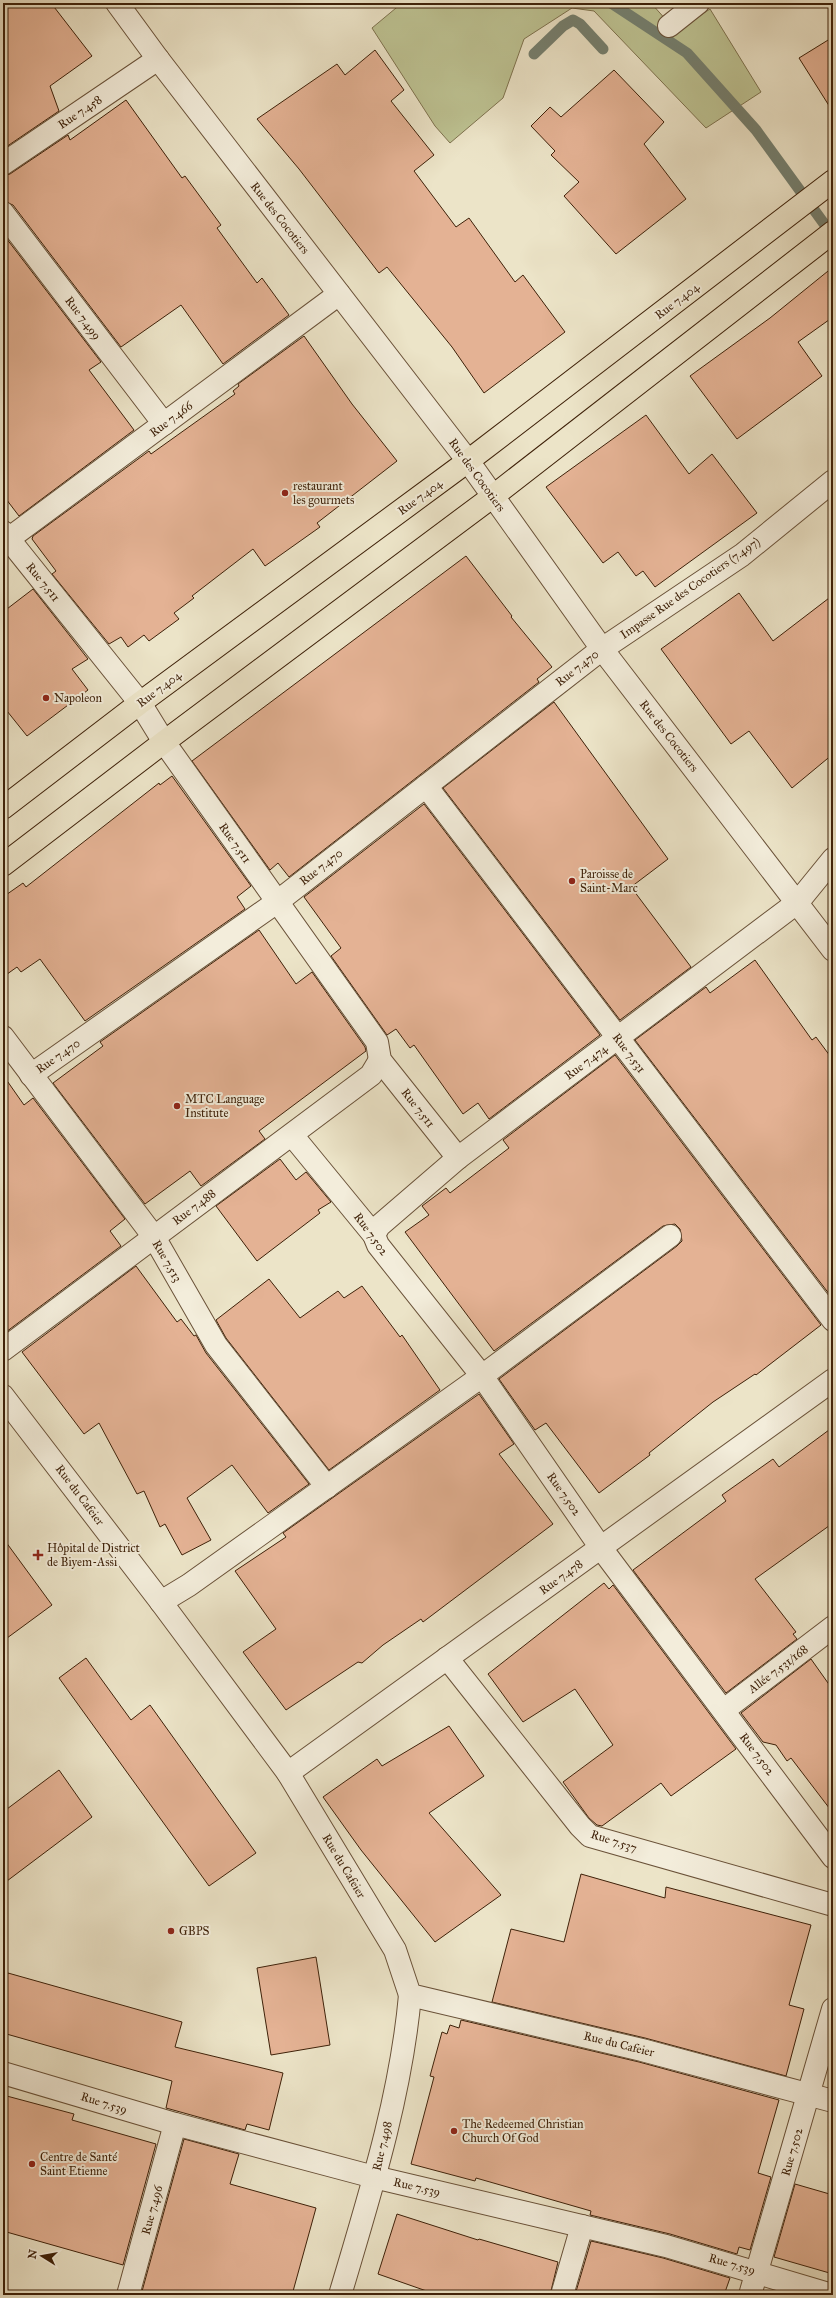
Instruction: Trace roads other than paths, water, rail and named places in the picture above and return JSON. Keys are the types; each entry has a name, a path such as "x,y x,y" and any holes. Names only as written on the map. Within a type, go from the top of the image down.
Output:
{"main road":[{"name":"Rue 7.404","path":"3,808 140,703 468,461 833,181"},
{"path":"3,865 164,742 492,497 833,232"}],"street":[{"name":"Rue des Cocotiers","path":"117,3 158,59 468,461 492,497 602,648 798,902 833,950"},
{"path":"669,26 698,3"},
{"name":"Rue 7.458","path":"3,164 158,59"},
{"name":"Rue 7.499","path":"3,213 164,424"},
{"name":"Rue 7.466","path":"5,538 164,424 339,294"},
{"name":"Impasse Rue des Cocotiers (7.497)","path":"602,648 742,555 833,481"},
{"name":"Rue 7.511","path":"5,538 140,703 164,742 377,1042 380,1060 458,1158"},
{"name":"Rue 7.470","path":"31,1075 277,902 602,648"},
{"name":"Rue 7.531","path":"426,786 833,1320"},
{"name":"Rue 7.474","path":"374,1235 379,1226 458,1158 798,902 833,859"},
{"name":"Rue 7.513","path":"3,1037 154,1238 216,1345 327,1487"},
{"name":"Rue 7.488","path":"3,1350 371,1075 380,1060"},
{"name":"Rue 7.502","path":"292,1135 374,1235 378,1245 482,1376 601,1548 832,1854"},
{"path":"161,1602 189,1585 482,1376 670,1236"},
{"name":"Rue 7.478","path":"288,1773 833,1380"},
{"name":"Rue du Cafeier","path":"3,1396 161,1602 288,1773 395,1950 410,1995 642,2050 809,2093 833,2101"},
{"name":"Allée 7.531/168","path":"724,1710 833,1627"},
{"name":"Rue 7.537","path":"447,1658 580,1826 590,1836 833,1905"},
{"name":"Rue 7.498","path":"340,2295 374,2177 406,2043 410,1995"},
{"name":"Rue 7.502","path":"750,2295 833,2009"},
{"name":"Rue 7.539","path":"3,2073 175,2124 374,2177 582,2226 757,2271 832,2295"},
{"name":"Rue 7.496","path":"128,2295 175,2124"},
{"path":"562,2295 582,2226"}],"waterway":[{"path":"611,3 687,53 756,130 833,236"},
{"path":"534,54 563,26 573,20 580,24 603,49"}],"place":[{"name":"restaurant les gourmets","path":"285,493"},
{"name":"Napoleon","path":"46,698"},
{"name":"Paroisse de Saint-Marc","path":"572,881"},
{"name":"MTC Language Institute","path":"177,1106"},
{"name":"Hôpital de District de Biyem-Assi","path":"38,1555"},
{"name":"GBPS","path":"171,1931"},
{"name":"The Redeemed Christian Church Of God","path":"454,2131"},
{"name":"Centre de Santé Saint Etienne","path":"32,2164"}]}
